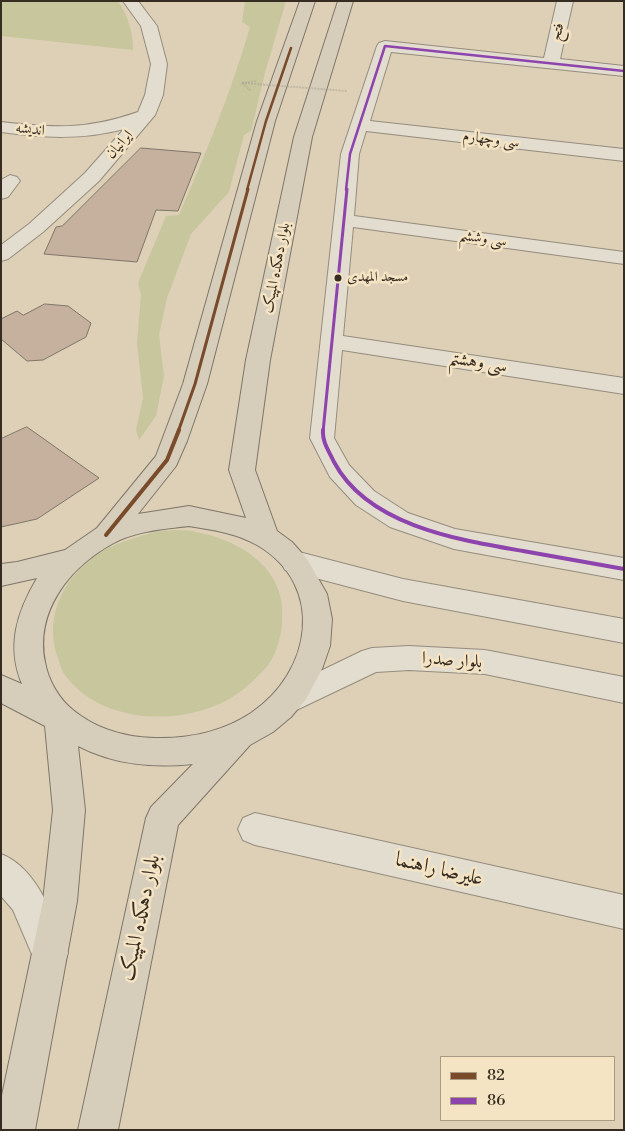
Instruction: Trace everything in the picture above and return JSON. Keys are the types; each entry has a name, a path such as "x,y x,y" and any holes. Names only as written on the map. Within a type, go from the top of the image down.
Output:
{"main road":[{"path":"106,535 167,460 175,441 193,390 266,121 308,1"},
{"name":"بلوار دهکده المپیک","path":"266,538 242,470 258,360 303,137 346,1"},
{"path":"1,688 60,718 97,742 144,753 194,751 241,735 267,720 288,701 311,665 320,628 314,592 295,562 266,538 230,522 189,516 147,521 106,535 69,559 45,587 30,620 27,654 37,688 60,718 68,810 60,901 15,1130"},
{"path":"1,575 17,573 69,559"},
{"name":"بلوار دهکده المپیک","path":"98,1130 163,818 241,735"}],"street":[{"name":"ایرانیان","path":"1,256 36,228 92,176 146,115 154,95 159,64 149,26 130,1"},
{"path":"143,1 155,23 150,31"},
{"name":"فتح","path":"551,64 565,1"},
{"path":"624,72 385,46 350,154 322,438 339,470 358,491 365,498 399,520 454,539 624,569"},
{"path":"59,134 88,132 120,126 146,115"},
{"name":"سی وچهارم","path":"359,125 624,156"},
{"name":"اندیشه","path":"1,127 59,134"},
{"path":"59,134 82,140 93,150 95,160 92,176"},
{"name":"سی وششم","path":"342,220 624,258"},
{"name":"سی وهشتم","path":"332,341 624,386"},
{"path":"295,562 403,590 624,631"},
{"name":"بلوار صدرا","path":"288,701 372,660 410,658 484,662 624,690"},
{"name":"علیرضا راهنما","path":"254,829 624,912"},
{"path":"1,870 24,898 50,953"}],"path":[{"path":"242,83 347,90"}],"shaded area":[{"path":"1,1 118,1 125,12 129,24 133,50 1,36"},
{"path":"245,1 286,1 265,73 251,131 244,135 229,192 191,234 167,298 159,335 164,376 156,416 139,440 136,430 143,398 137,343 141,295 138,283 166,216 179,215 218,122 250,27 242,22"},
{"path":"182,530 213,536 245,551 259,561 270,573 278,588 282,604 282,623 279,642 271,661 240,692 217,705 194,712 170,716 145,716 121,712 98,703 79,690 63,672 54,644 53,630 54,616 58,603 64,590 81,568 107,548 158,531"}],"building":[{"path":"141,148 201,153 178,211 156,210 137,262 44,254 56,227 62,226"},
{"path":"45,304 68,306 91,323 86,337 43,360 27,361 1,339 1,319 17,311 23,315"},
{"path":"27,427 99,478 37,519 1,527 1,439"}],"transit line":[{"name":"86","path":"624,71 385,46 350,154 322,438 339,471 365,498 399,520 454,539 624,569"},
{"name":"82","path":"106,535 167,460 175,441 195,384 266,121 291,48"}],"place":[{"name":"مسجد المهدی","path":"338,278"}]}
